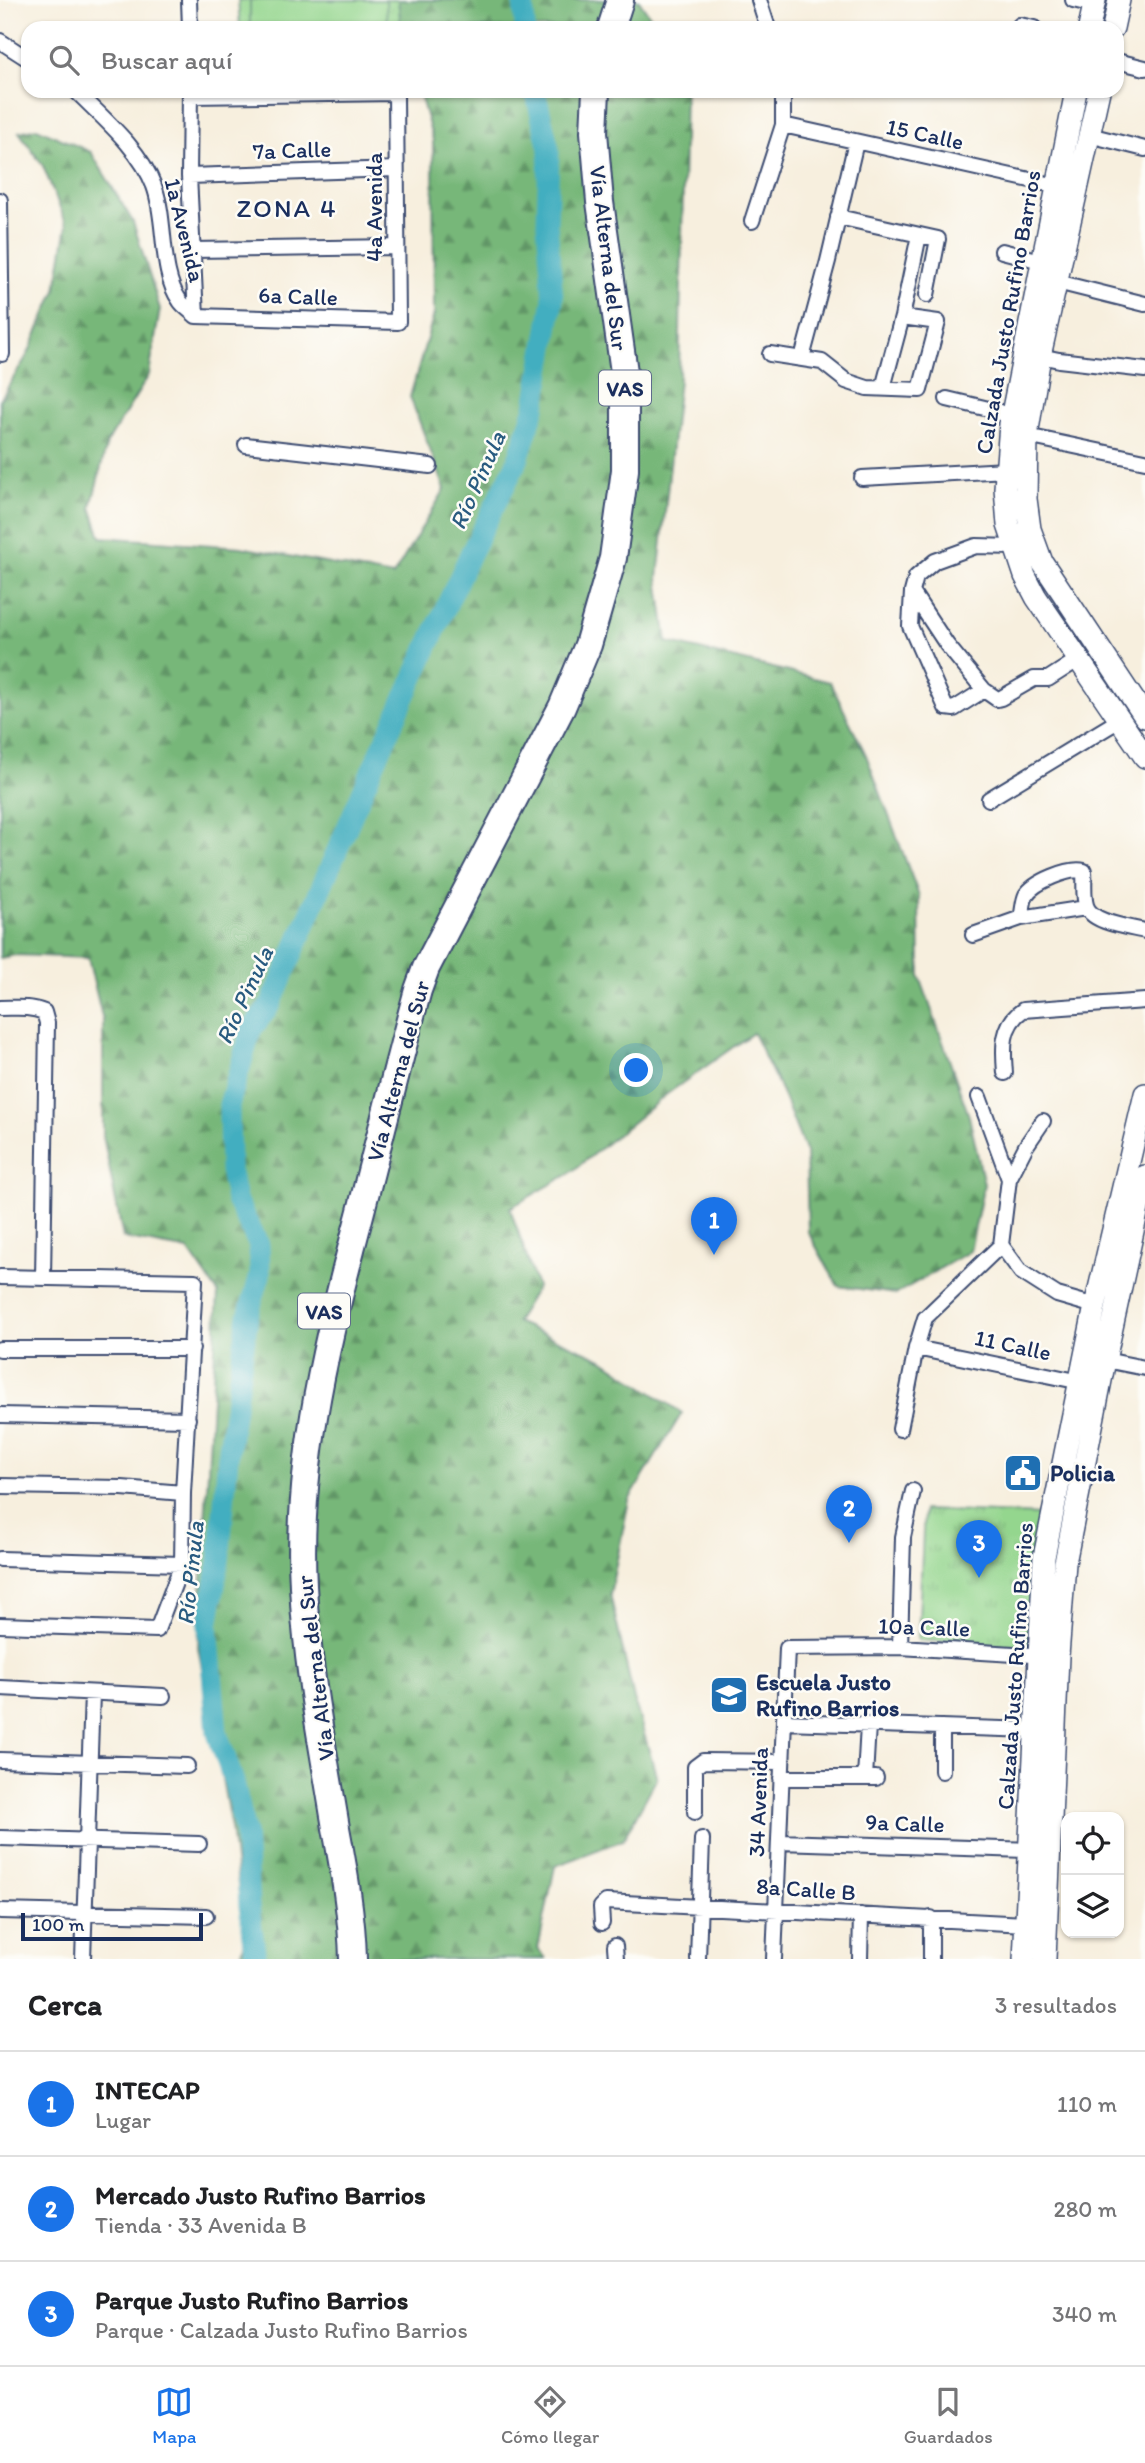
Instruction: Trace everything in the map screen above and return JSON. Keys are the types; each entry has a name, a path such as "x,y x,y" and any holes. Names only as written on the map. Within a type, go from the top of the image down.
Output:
{"highway":[{"path":"599,21 606,0"},
{"path":"613,21 620,0"},
{"name":"Vía Alterna del Sur","path":"567,677 599,554 612,441 612,380 583,164 581,115 584,98"},
{"name":"Vía Alterna del Sur","path":"353,1959 345,1880 312,1683 303,1584 302,1536 307,1468 319,1390 341,1290 418,990 567,677 592,634 613,558 625,470 625,379 600,202 594,132 596,98"},
{"name":"Vía Alterna del Sur","path":"339,1959 330,1882 298,1686 293,1629 290,1534 295,1467 307,1387 405,987 413,965 555,704"}],"street":[{"path":"189,0 190,21"},
{"path":"760,0 766,21"},
{"path":"1073,0 1095,2 1091,21"},
{"path":"1114,21 1119,0"},
{"path":"0,41 21,54"},
{"path":"1124,63 1145,68"},
{"name":"1a Avenida","path":"82,98 141,161 155,187 168,271 179,301 196,316"},
{"path":"190,98 191,250 196,316"},
{"name":"4a Avenida","path":"396,98 398,321"},
{"path":"752,221 783,125 783,98"},
{"name":"Calzada Justo Rufino Barrios","path":"1075,98 1041,261 1040,356 1027,436 1026,499 1030,529 1042,562 1145,717"},
{"name":"Calzada Justo Rufino Barrios","path":"1097,98 1057,282 1040,316 1011,418 1007,470 1008,525 1025,576 1036,597 1145,757"},
{"name":"15 Calle","path":"783,125 1057,186"},
{"path":"1089,135 1145,149"},
{"path":"802,358 856,142"},
{"name":"7a Calle","path":"189,176 396,169"},
{"path":"0,201 2,354"},
{"path":"838,217 938,239 927,295"},
{"path":"883,388 902,317 919,235"},
{"path":"191,250 396,247"},
{"path":"1002,251 1041,261"},
{"path":"1057,282 1145,304"},
{"name":"6a Calle","path":"196,316 398,321"},
{"path":"770,354 822,362 846,381 867,388 920,390 938,322 902,317"},
{"path":"1040,356 1145,369"},
{"path":"947,398 997,411 1011,418"},
{"path":"1027,436 1145,461"},
{"path":"246,445 430,466"},
{"path":"862,478 1007,470"},
{"path":"984,691 954,709 946,708 910,626 912,592 916,578 935,561 976,546 1014,547"},
{"path":"912,592 947,645 984,691 997,699 1034,679 1048,679 1079,659"},
{"path":"1052,618 1072,606"},
{"path":"989,799 1121,719"},
{"path":"1021,918 1027,894 1041,883 1078,870 1084,872 1086,908 1092,915 1102,921 1145,931"},
{"path":"973,934 1021,918 1086,908"},
{"path":"1004,1073 1003,1046 1006,1032 1010,1022 1023,1010 1145,1001"},
{"path":"0,1008 23,1007 41,1010 47,1023 43,1278"},
{"name":"Calzada Justo Rufino Barrios","path":"1024,1959 1035,1730 1065,1563 1090,1384 1095,1306 1145,1094"},
{"path":"979,1097 1009,1179"},
{"path":"900,1429 916,1348 925,1318 1001,1245 1009,1179 1043,1121"},
{"name":"Calzada Justo Rufino Barrios","path":"1090,1384 1105,1360 1145,1176"},
{"path":"1001,1245 1021,1272 1057,1295 1095,1306"},
{"path":"0,1277 195,1281 183,1493 182,1564 157,1630 0,1625"},
{"name":"11 Calle","path":"916,1348 1090,1384"},
{"path":"0,1349 192,1349"},
{"path":"1105,1360 1145,1368"},
{"path":"0,1415 188,1419"},
{"path":"0,1486 122,1488 183,1493"},
{"path":"900,1647 903,1537 913,1491"},
{"path":"0,1559 182,1564"},
{"name":"10a Calle","path":"788,1647 900,1647 1049,1656"},
{"name":"34 Avenida","path":"774,1959 788,1647"},
{"name":"Calzada Justo Rufino Barrios","path":"1045,1959 1049,1656"},
{"path":"0,1688 163,1696"},
{"path":"83,1959 92,1693"},
{"path":"784,1722 1035,1730"},
{"path":"781,1778 870,1778 868,1725"},
{"path":"942,1727 942,1772"},
{"path":"0,1760 187,1766"},
{"path":"695,1812 695,1767 698,1762 782,1762"},
{"path":"0,1838 199,1844"},
{"path":"698,1959 702,1839"},
{"name":"9a Calle","path":"779,1842 1030,1850"},
{"name":"8a Calle B","path":"602,1923 601,1907 606,1902 1026,1924"},
{"path":"0,1911 206,1916"},
{"path":"860,1959 861,1915"},
{"path":"931,1918 931,1959"}],"green space":[{"path":"238,0 398,0 400,21 240,21"},
{"path":"250,0 386,0 387,21 250,21"},
{"path":"398,0 639,0 653,21 400,21"},
{"path":"421,98 685,98 679,380 658,578 667,642 830,682 866,755 919,896 920,977 969,1116 984,1184 970,1251 896,1294 838,1286 808,1232 806,1153 781,1090 753,1033 667,1094 569,1174 510,1208 537,1287 516,1322 602,1359 682,1413 629,1500 610,1594 634,1699 657,1778 623,1840 555,1866 538,1949 546,1959 240,1959 245,1941 231,1828 198,1647 218,1293 188,1250 123,1238 103,1136 103,1021 88,958 15,955 0,958 0,400 28,354 56,290 67,225 43,166 19,132 37,128 91,152 133,222 160,309 149,375 107,443 91,507 101,537 241,547 393,576 445,489 410,397 434,314 433,140"},
{"path":"924,1510 1042,1515 1032,1647 918,1640"}],"waterway":[{"name":"Río Pinula","path":"523,0 524,21"},
{"name":"Río Pinula","path":"256,1959 249,1906 245,1833 234,1782 217,1733 208,1625 219,1561 228,1456 248,1316 260,1275 259,1245 236,1200 230,1170 229,1105 251,1030 271,1004 370,774 470,554 517,462 535,407 553,299 547,224 549,149 537,98"}],"place":[{"name":"INTECAP","path":"714,1255"},
{"name":"Policia","path":"1023,1473"},
{"name":"Mercado Justo Rufino Barrios","path":"849,1543"},
{"name":"Parque Justo Rufino Barrios","path":"979,1578"},
{"name":"Escuela Justo Rufino Barrios","path":"729,1695"}],"district":[{"name":"ZONA 4","path":"287,208"}]}
